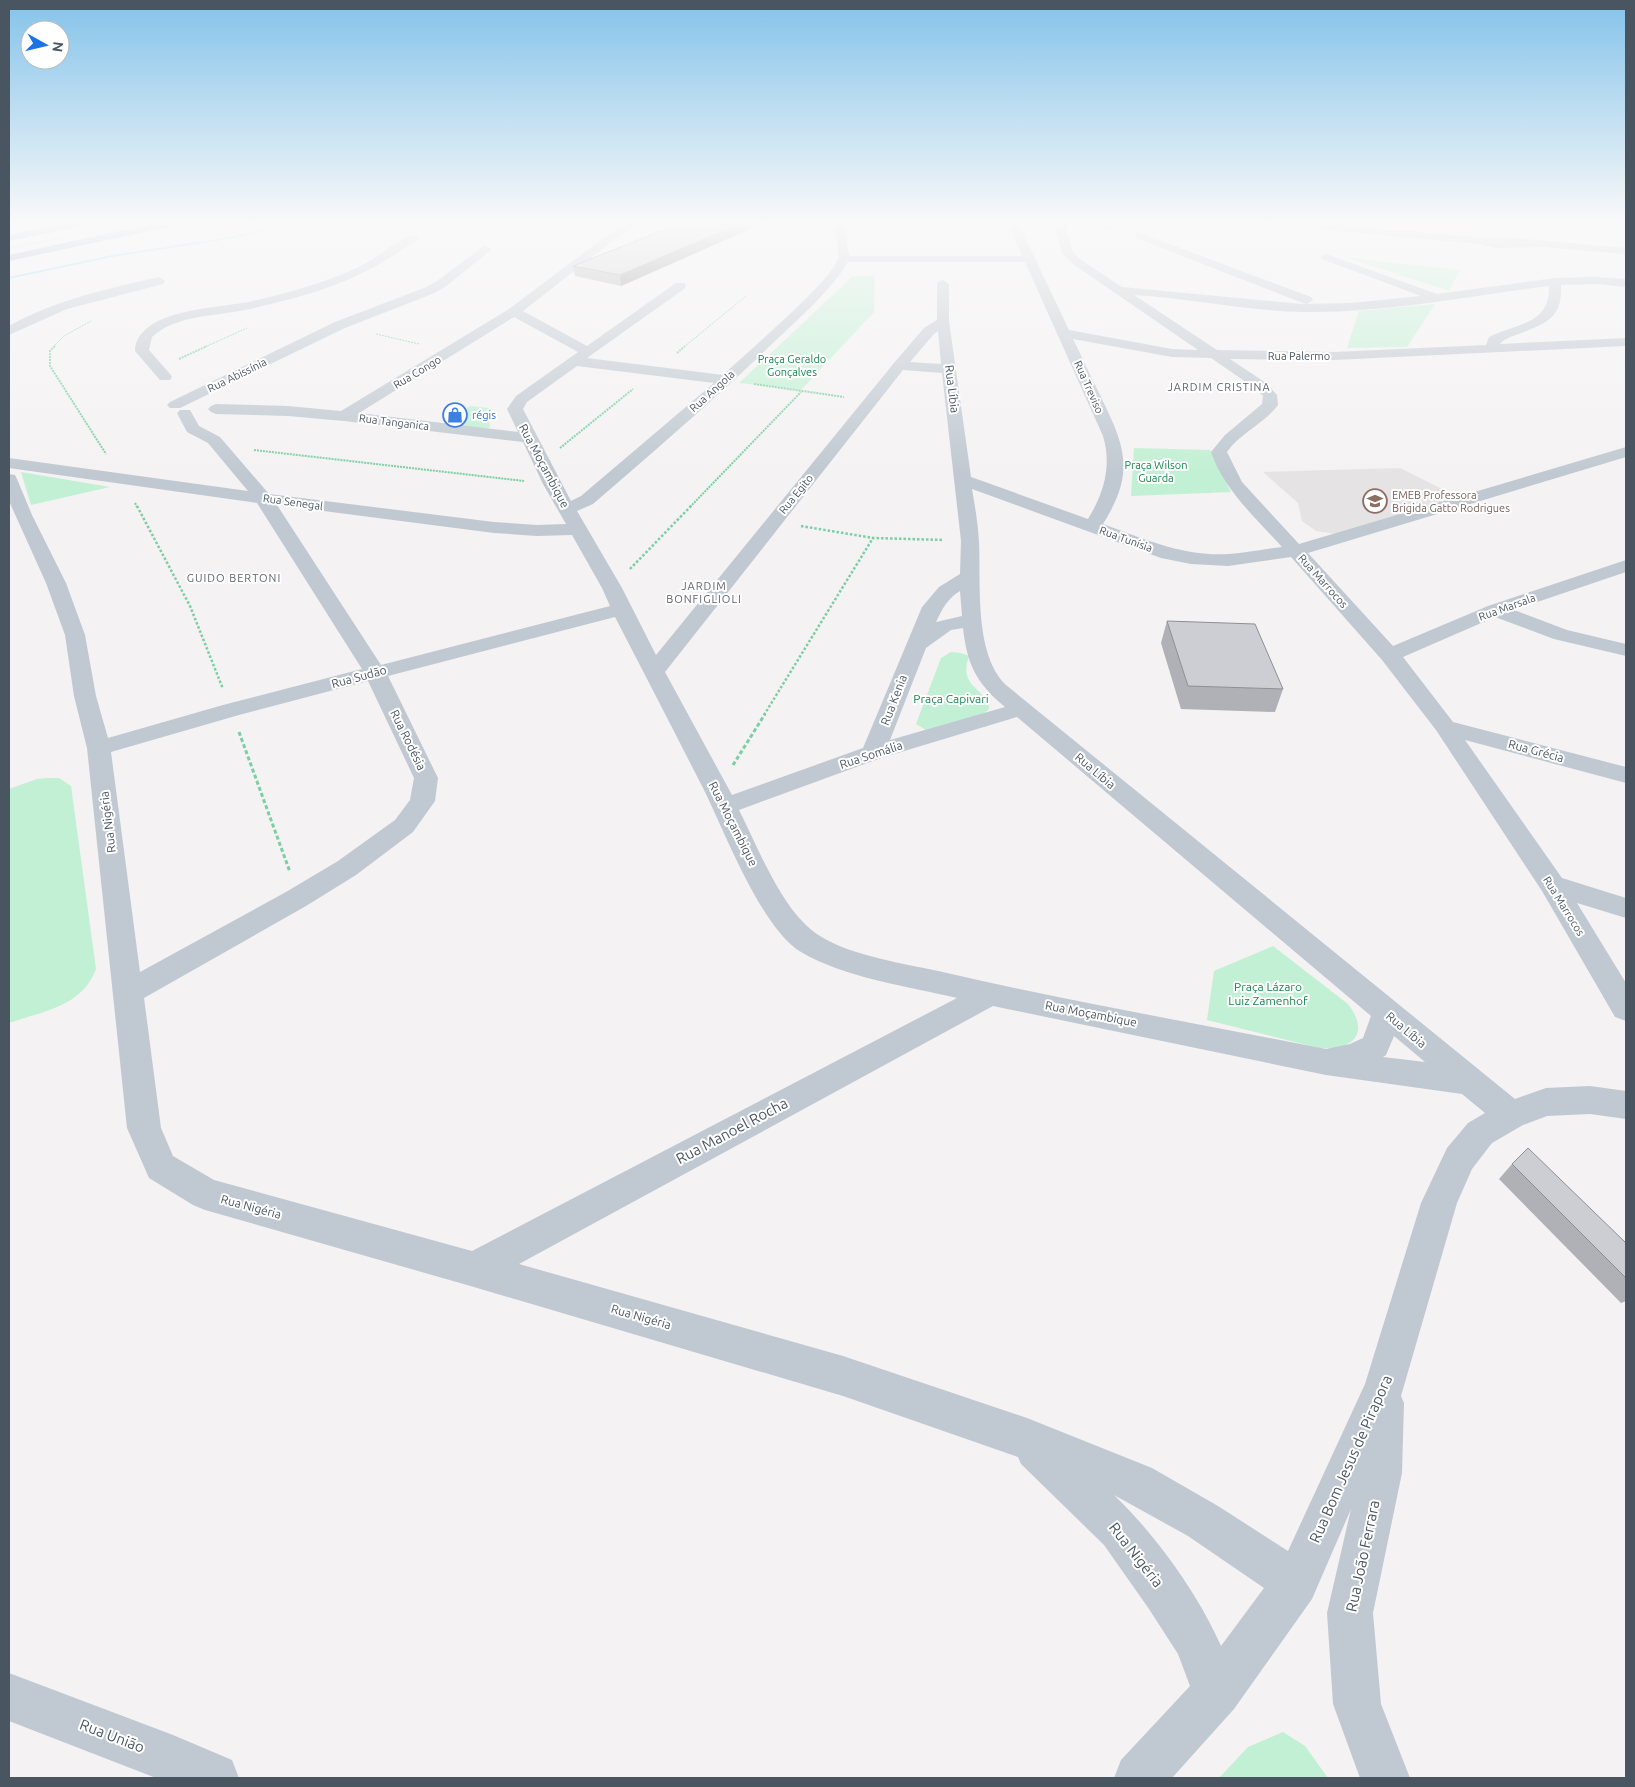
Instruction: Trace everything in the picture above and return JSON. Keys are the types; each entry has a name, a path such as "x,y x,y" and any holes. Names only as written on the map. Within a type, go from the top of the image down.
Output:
{"street":[{"path":"9,331 41,314 62,306"},
{"path":"217,443 216,425 210,404 171,378 142,351 142,342 148,333 196,314 244,306"},
{"name":"Rua Abissínia","path":"180,408 210,404 340,325 388,306"},
{"name":"Rua Congo","path":"344,416 521,306"},
{"name":"Rua Moçambique","path":"651,306 521,399 515,409 552,484 612,588 621,609 774,905 788,925 810,944 850,961 990,994 1326,1062 1468,1081"},
{"name":"Rua Angola","path":"567,509 587,500 726,380 758,347 804,306"},
{"name":"Rua Líbia","path":"943,306 943,321 970,541 969,577 973,619 982,667 988,679 1021,709 1511,1115"},
{"name":"Rua Treviso","path":"1051,306 1107,427 1115,452 1114,483 1106,505 1092,526"},
{"name":"Rua Marrocos","path":"1143,306 1215,354 1270,394 1270,405 1260,417 1239,429 1225,442 1219,452 1235,484 1390,655 1445,727 1552,885 1626,1009"},
{"path":"1279,306 1329,308 1360,306"},
{"path":"1325,306 1329,308"},
{"path":"1492,348 1494,340 1504,334 1536,324 1545,319 1552,306"},
{"path":"514,312 581,356 726,380"},
{"name":"Rua Egito","path":"654,673 671,649 899,366 928,331 943,321"},
{"name":"Rua Palermo","path":"1064,333 1156,351 1334,356 1626,342"},
{"path":"899,366 949,368"},
{"name":"Rua Rodésia","path":"128,992 296,899 347,868 404,826 422,801 426,778 375,672 263,498 217,443 193,429 180,408 164,392 171,378"},
{"name":"Rua Tanganica","path":"180,408 196,414 210,404 344,416 506,436 530,437"},
{"path":"1295,551 1626,452"},
{"name":"Rua Senegal","path":"9,463 325,506 513,528 555,532 578,528"},
{"path":"197,488 220,478 235,464"},
{"name":"Rua Nigéria","path":"9,479 22,515 56,583 75,635 85,696 99,748 144,1128 161,1167 205,1194 474,1269 843,1376 1026,1439 1138,1483 1203,1521 1296,1584"},
{"name":"Rua Tunísia","path":"964,480 1161,552 1191,558 1228,560 1295,551"},
{"path":"288,538 302,523 325,506"},
{"name":"Rua Marsala","path":"1390,655 1495,610 1626,566"},
{"name":"Rua Kenia","path":"873,754 932,607 946,591 969,577"},
{"name":"Rua Sudão","path":"99,748 231,710 621,609"},
{"path":"1495,610 1561,635 1626,650"},
{"path":"915,646 944,626 973,619"},
{"name":"Rua Somália","path":"720,799 1021,709"},
{"name":"Rua Grécia","path":"1445,727 1626,775"},
{"path":"1552,885 1626,908"},
{"name":"Rua Manoel Rocha","path":"474,1269 990,994"},
{"name":"Rua Moçambique","path":"1326,1062 1358,1055 1375,1046 1387,1014"},
{"name":"Rua Bom Jesus de Pirapora","path":"1138,1778 1217,1692 1296,1584 1384,1389 1439,1203 1459,1159 1480,1133 1511,1115 1546,1102 1590,1100 1626,1105"},
{"name":"Rua João Ferrara","path":"1384,1389 1380,1474 1350,1613 1358,1704 1385,1778"},
{"name":"Rua Nigéria","path":"1026,1439 1119,1530 1165,1592 1194,1638 1217,1692"},
{"name":"Rua União","path":"9,1698 173,1760 214,1778"}],"path":[{"path":"98,319 64,336 50,351 50,366 121,478 190,606 231,710 289,868 296,899"},
{"path":"171,378 252,326"},
{"path":"726,380 801,392 872,400"},
{"path":"612,588 801,392"},
{"path":"217,443 552,484"},
{"path":"773,522 873,538 970,541"},
{"path":"720,799 873,538"}],"shaded area":[{"name":"EMEB Professora Brigida Gatto Rodrigues","path":"1400,468 1462,499 1336,534 1316,531 1302,521 1298,503 1263,472"}],"green space":[{"name":"Praça Geraldo Gonçalves","path":"821,306 874,306 874,312 801,390 739,383"},
{"path":"1409,306 1433,306 1407,347 1347,348 1359,311"},
{"path":"470,406 488,408 490,427 484,430 442,428"},
{"name":"Praça Wilson Guarda","path":"1134,448 1210,450 1231,492 1131,496"},
{"path":"21,472 110,487 31,505"},
{"name":"Praça Capivari","path":"951,652 969,656 966,672 970,682 989,702 989,709 982,715 926,730 916,724 941,658"},
{"path":"59,778 71,786 96,969 90,982 71,1000 48,1011 9,1023 9,789 37,779"},
{"name":"Praça Lázaro Luiz Zamenhof","path":"1273,946 1348,1004 1358,1024 1358,1032 1349,1043 1341,1047 1319,1048 1207,1020 1214,971"},
{"path":"1283,1732 1305,1746 1328,1778 1219,1778 1248,1747"}],"building":[{"path":"1167,621 1255,624 1283,689 1188,686"},
{"path":"1528,1148 1626,1243 1626,1278 1512,1164"}],"place":[{"name":"régis","path":"455,415"},
{"name":"EMEB Professora Brigida Gatto Rodrigues","path":"1375,501"}],"district":[{"name":"JARDIM CRISTINA","path":"1219,387"},
{"name":"GUIDO BERTONI","path":"234,578"},
{"name":"JARDIM BONFIGLIOLI","path":"704,592"}]}
